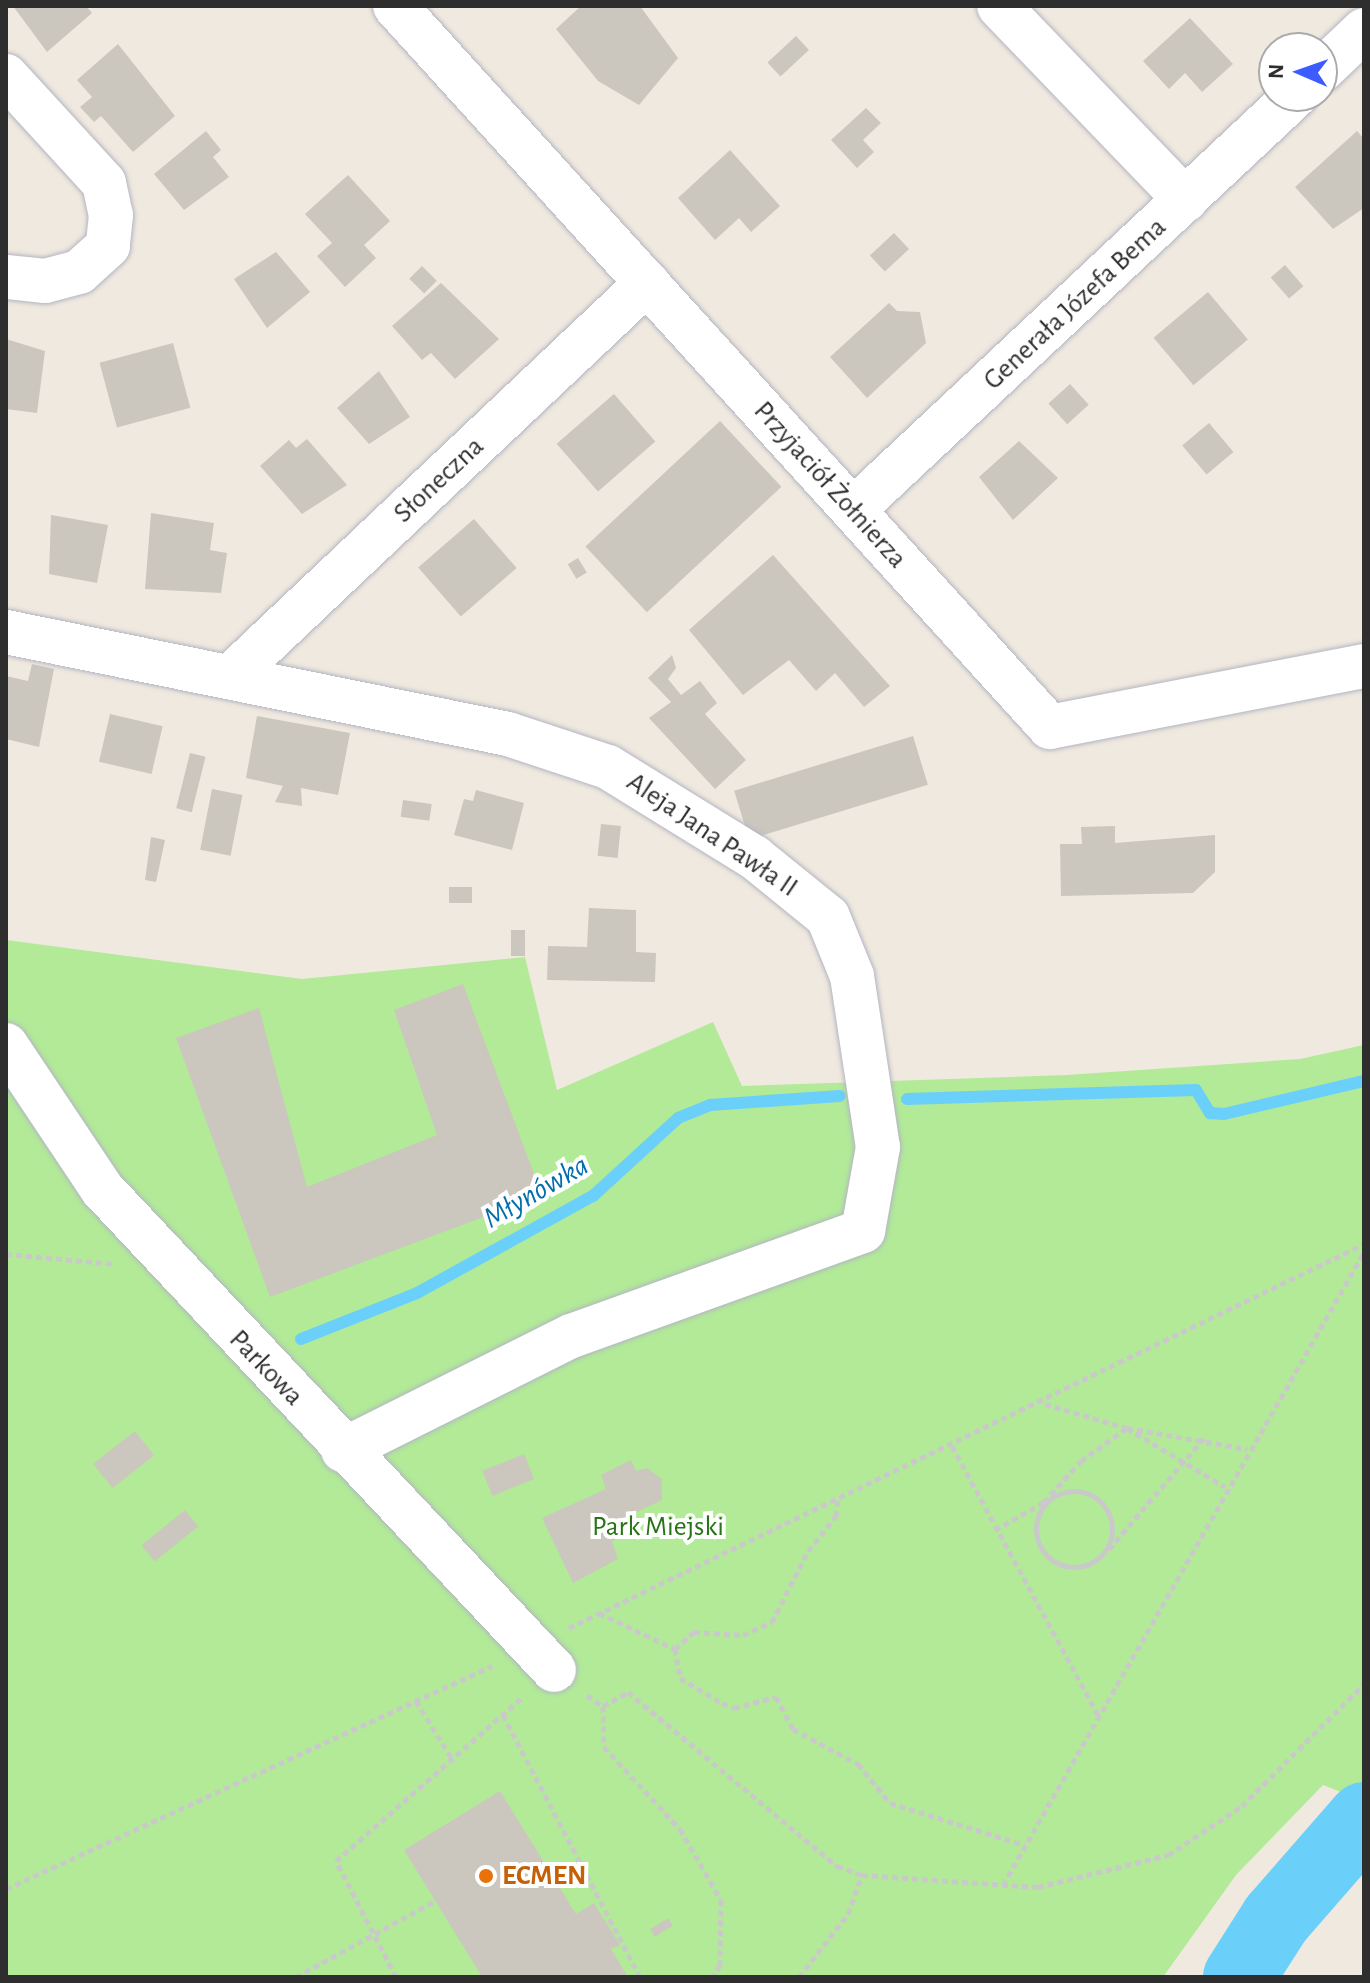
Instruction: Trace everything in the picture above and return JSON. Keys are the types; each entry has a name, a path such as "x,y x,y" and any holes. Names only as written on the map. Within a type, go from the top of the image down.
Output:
{"street":[{"name":"Przyjaciół Żołnierza","path":"395,6 1050,727 1364,666"},
{"path":"999,6 1186,200"},
{"path":"1338,55 1364,30"},
{"path":"6,76 104,183 111,215 108,246 79,272 45,281 6,277"},
{"name":"Generała Józefa Bema","path":"853,510 1278,112"},
{"name":"Słoneczna","path":"230,677 647,283"},
{"name":"Aleja Jana Pawła II","path":"6,632 508,734 608,767 754,857 828,917 852,976 878,1147 863,1231 571,1336 343,1450"},
{"name":"Parkowa","path":"6,1045 102,1189 172,1268 543,1659"}],"path":[{"path":"396,1977 371,1936 336,1861 503,1715 543,1659 598,1613 838,1497 1045,1404 1364,1244"},
{"path":"1003,1885 1225,1487 1364,1252"},
{"path":"6,1254 172,1268"},
{"path":"1045,1404 1127,1428 1204,1437 1247,1449"},
{"path":"1127,1428 1181,1464 1225,1487"},
{"path":"1127,1428 1081,1461 1044,1502 1037,1533 1050,1559 1079,1567 1105,1552 1204,1437"},
{"path":"952,1446 1098,1715"},
{"path":"995,1530 1044,1502 1075,1491 1104,1505 1112,1529 1105,1552"},
{"path":"675,1649 694,1632 743,1635 772,1622 808,1551 836,1516 838,1497"},
{"path":"598,1613 675,1649"},
{"path":"675,1649 680,1678 734,1708 776,1697 793,1729 858,1764 890,1803 1025,1845"},
{"path":"6,1889 416,1701 543,1659"},
{"path":"543,1659 603,1706"},
{"path":"603,1706 628,1692 837,1866 862,1875 1003,1885 1078,1880 1168,1855 1242,1806 1364,1684"},
{"path":"416,1701 452,1759"},
{"path":"603,1706 604,1747 680,1829 721,1900 720,1965 713,1977"},
{"path":"503,1715 640,1977"},
{"path":"799,1977 848,1914 862,1875"},
{"path":"296,1977 435,1901"}],"green space":[{"name":"Park Miejski","path":"6,940 302,979 525,957 557,1090 713,1022 742,1086 1067,1075 1300,1059 1364,1045 1364,1801 1323,1785 1236,1875 1163,1977 6,1977"}],"building":[{"path":"13,6 86,6 92,13 47,52"},
{"path":"581,6 640,6 678,58 639,105 598,81 556,29"},
{"path":"1190,18 1233,64 1202,92 1185,73 1169,89 1143,61"},
{"path":"796,36 809,50 780,76 767,63"},
{"path":"118,44 175,116 133,152 101,116 94,122 80,107 92,97 77,80"},
{"path":"866,108 881,123 863,140 874,152 857,168 831,140"},
{"path":"206,131 221,150 213,157 229,177 184,210 154,174"},
{"path":"1357,131 1364,139 1364,208 1333,229 1295,187"},
{"path":"730,150 780,206 751,232 739,218 715,240 678,198"},
{"path":"348,175 390,221 364,245 376,258 345,287 317,256 332,243 305,214"},
{"path":"894,233 909,249 885,272 870,256"},
{"path":"276,252 310,292 267,328 234,279"},
{"path":"1285,265 1303,286 1289,299 1271,277"},
{"path":"422,266 437,281 424,294 409,279"},
{"path":"441,283 499,339 455,379 431,353 422,360 392,326"},
{"path":"1208,292 1248,339 1193,385 1154,338"},
{"path":"889,303 897,311 920,312 926,343 867,398 830,357"},
{"path":"6,339 45,351 37,413 6,409"},
{"path":"173,343 190,408 117,427 100,363"},
{"path":"379,371 410,417 369,444 337,408"},
{"path":"1070,384 1089,405 1067,424 1048,403"},
{"path":"614,394 655,442 598,491 557,444"},
{"path":"720,421 781,487 647,612 585,546"},
{"path":"1209,423 1233,452 1207,475 1182,445"},
{"path":"307,439 347,485 302,514 260,466 289,440 296,448"},
{"path":"1019,441 1058,478 1013,520 979,477"},
{"path":"151,513 214,523 210,550 227,553 221,593 145,589"},
{"path":"51,515 108,525 97,583 49,574"},
{"path":"474,519 517,568 461,617 418,568"},
{"path":"773,555 890,686 864,707 835,673 816,691 789,660 743,695 689,630"},
{"path":"578,558 587,573 576,579 568,564"},
{"path":"672,655 676,668 668,679 681,695 700,681 717,703 705,714 746,760 715,789 649,718 671,702 648,678"},
{"path":"32,664 54,669 39,747 6,739 6,676 28,681"},
{"path":"110,714 163,726 152,774 99,762"},
{"path":"257,716 350,733 338,795 301,788 302,806 275,802 283,786 246,778"},
{"path":"913,736 928,785 749,839 734,791"},
{"path":"190,753 206,757 192,812 176,808"},
{"path":"212,789 242,795 231,856 200,850"},
{"path":"476,790 524,803 512,850 454,835 464,799 473,801"},
{"path":"403,800 432,804 429,821 401,817"},
{"path":"601,824 621,826 618,858 598,856"},
{"path":"1115,826 1115,843 1215,835 1215,872 1193,893 1061,896 1060,844 1082,844 1081,827"},
{"path":"151,837 165,840 156,882 145,880"},
{"path":"449,887 472,887 472,903 449,903"},
{"path":"589,908 636,910 636,952 656,953 655,982 547,980 548,946 587,947"},
{"path":"511,930 525,930 525,956 511,956"},
{"path":"463,984 542,1195 270,1297 176,1038 259,1008 307,1187 437,1135 394,1010"},
{"path":"135,1431 154,1455 112,1488 93,1464"},
{"path":"524,1454 534,1479 492,1496 482,1471"},
{"path":"631,1460 636,1471 647,1468 662,1479 662,1500 622,1519 627,1532 612,1541 618,1559 573,1583 542,1518 606,1489 601,1475"},
{"path":"185,1510 198,1526 155,1562 141,1545"},
{"name":"ECMEN","path":"500,1791 576,1914 594,1903 620,1945 611,1949 628,1977 482,1977 404,1850"},
{"path":"668,1918 673,1926 655,1937 650,1929"}],"waterway":[{"name":"Młynówka","path":"907,1099 1196,1090 1210,1113 1224,1114 1364,1081"},
{"name":"Młynówka","path":"301,1339 417,1293 593,1196 678,1118 710,1105 840,1096"},
{"path":"1239,1977 1276,1919 1364,1818"}],"place":[{"name":"ECMEN","path":"486,1876"}]}
